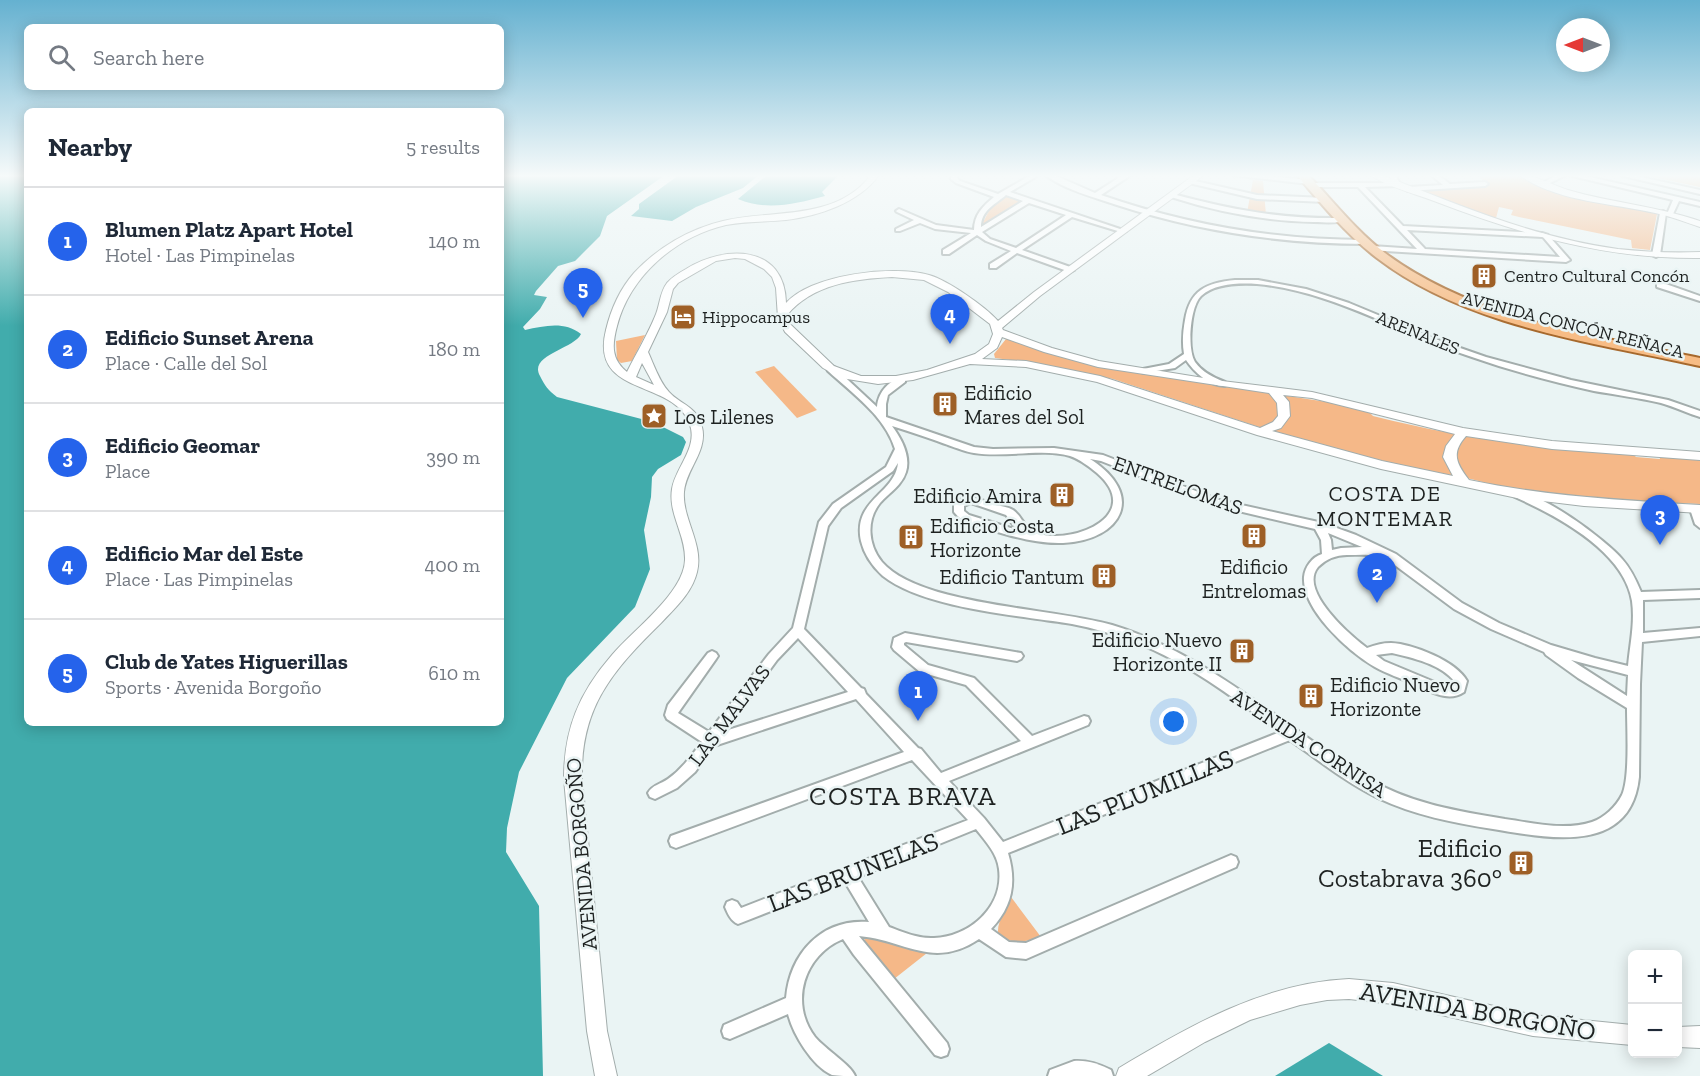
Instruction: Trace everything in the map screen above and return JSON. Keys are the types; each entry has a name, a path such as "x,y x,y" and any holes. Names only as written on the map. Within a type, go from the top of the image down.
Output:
{"main road":[{"name":"AVENIDA CONCÓN REÑACA","path":"1348,225 1369,245 1401,269 1446,293 1508,317 1700,362"},
{"name":"AVENIDA CONCÓN REÑACA","path":"1446,293 1522,315 1700,357"}],"street":[{"path":"645,367 615,366 608,356 608,345 620,304 630,284 655,259 719,225"},
{"path":"898,230 909,225"},
{"path":"934,225 946,230 977,232 988,240 1070,270"},
{"path":"977,225 977,232"},
{"path":"946,252 988,225"},
{"path":"993,266 1055,225"},
{"path":"1105,225 1123,231"},
{"path":"882,419 880,403 887,389 902,380 986,353 993,347 997,329 1019,307 1131,225"},
{"path":"1198,225 1263,237 1566,260 1544,235 1401,228"},
{"path":"1398,225 1423,250"},
{"path":"1510,225 1606,248 1656,255 1700,255"},
{"path":"1656,255 1663,225"},
{"path":"632,378 646,377 644,352 670,286 697,266 720,256 741,256 760,262 777,278 796,287 819,288"},
{"path":"783,313 795,300 819,288 871,275 912,274 941,283 980,311 997,329 1076,359 1340,401 1463,432 1552,445 1700,456"},
{"path":"777,278 782,294 780,304 787,327 882,419 898,446"},
{"name":"ARENALES","path":"1187,355 1189,314 1196,296 1226,283 1266,283 1332,299 1432,340 1503,364 1569,382 1670,402 1700,414"},
{"path":"1660,285 1700,299"},
{"path":"782,294 796,287"},
{"path":"980,311 998,312 1019,307"},
{"path":"1146,371 1172,366 1187,355 1196,369 1222,384"},
{"path":"963,362 1009,362 1073,373 1125,386 1262,432 1382,465 1517,494 1584,502 1697,509 1700,524"},
{"name":"AVENIDA BORGOÑO","path":"606,1076 595,1008 572,748 579,720 591,694 626,650 685,586 691,569 691,551 680,518 677,492 695,450 697,431 688,411 615,366"},
{"path":"632,378 645,367"},
{"path":"645,367 667,397"},
{"path":"831,369 863,379 902,380"},
{"path":"1262,432 1277,425 1284,416 1283,402 1272,390"},
{"name":"ENTRELOMAS","path":"882,419 956,445 983,451 1073,453 1103,458 1217,502 1319,526 1381,551 1406,566 1458,606 1489,624 1548,650 1635,672"},
{"path":"847,1076 828,1063 804,1036 794,1003 796,980 804,959 819,943 846,930 865,928 921,945 934,946 959,942 980,931 995,914 1004,894 1006,872 1000,850 979,822 860,693 798,630 823,525 837,506 890,469 898,446 921,432"},
{"path":"1463,432 1450,447 1449,452 1450,463 1464,482"},
{"name":"AVENIDA CORNISA","path":"877,501 900,477 903,459 898,446"},
{"path":"1037,538 1021,528 1010,513 971,500 959,505 959,512 964,517 1037,538 1071,539 1089,535 1102,528 1116,512 1118,499 1114,486 1098,469 1073,453"},
{"path":"1114,486 1117,476 1132,469"},
{"name":"AVENIDA CORNISA","path":"875,479 884,483 866,525 867,546 880,566 902,583 977,604 1095,624 1134,637 1191,665 1363,782 1398,800 1469,818 1537,831 1574,832 1600,825 1610,820 1625,804 1631,785 1637,596"},
{"path":"856,492 877,501"},
{"path":"1517,494 1560,514 1594,538 1621,566 1637,596 1700,594"},
{"path":"1319,526 1326,540 1327,553"},
{"path":"1366,654 1378,649 1405,651 1451,670 1461,681 1461,688 1454,692 1443,691 1380,664 1346,641 1332,627 1311,594 1308,582 1310,570 1327,553 1354,550 1381,551"},
{"name":"LAS MALVAS","path":"654,793 682,776 712,741 768,663 798,630"},
{"path":"1637,638 1700,632"},
{"path":"1017,656 905,637 898,641 898,647 924,669 970,681 1030,742"},
{"name":"ENTRELOMAS","path":"1548,650 1582,675 1634,706"},
{"path":"712,656 672,709 671,715 712,741 860,693"},
{"path":"940,779 1084,721"},
{"name":"LAS PLUMILLAS","path":"1000,850 1290,734"},
{"path":"676,841 916,753"},
{"name":"LAS BRUNELAS","path":"732,907 738,917 979,822"},
{"path":"980,931 1006,949 1026,951 1231,862"},
{"path":"848,873 884,933"},
{"path":"846,930 859,950 941,1049"},
{"name":"AVENIDA BORGOÑO","path":"1127,1076 1203,1031 1254,1008 1308,992 1329,990 1360,989 1393,993 1474,1014 1539,1026 1628,1035"},
{"path":"730,1031 794,1003"},
{"path":"1682,1037 1700,1037"},
{"path":"1056,1076 1069,1070 1086,1069 1105,1076"}],"shaded area":[{"path":"1560,225 1655,225 1650,250 1632,248 1631,240"},
{"path":"645,335 632,361 621,363 617,360 616,341"},
{"path":"1006,339 1013,339 1079,361 1119,370 1340,404 1405,424 1470,436 1534,446 1633,454 1636,457 1700,459 1700,504 1580,498 1521,492 1471,479 1399,465 1266,431 1113,379 1047,365 995,358 994,354"},
{"path":"774,366 817,410 797,418 755,372"},
{"path":"1011,897 1041,937 1013,941 998,933 1001,919"},
{"path":"864,935 927,953 894,979 865,943"}],"water":[{"path":"0,225 24,225 24,726 504,726 504,225 604,225 600,236 575,261 558,266 534,295 547,297 540,309 523,327 525,330 561,326 581,334 570,344 546,357 540,363 538,369 540,376 549,390 557,397 653,422 683,437 686,442 681,455 658,469 652,477 651,497 644,530 650,569 635,607 567,678 519,772 507,828 506,852 539,906 543,1076 0,1076"},
{"path":"1329,1043 1383,1076 1275,1076"}],"place":[{"name":"Centro Cultural Concón","path":"1484,276"},
{"name":"Hippocampus","path":"683,317"},
{"name":"Club de Yates Higuerillas","path":"583,318"},
{"name":"Edificio Mar del Este","path":"950,344"},
{"name":"Edificio Mares del Sol","path":"945,404"},
{"name":"Los Lilenes","path":"654,416"},
{"name":"Edificio Amira","path":"1062,495"},
{"name":"Edificio Entrelomas","path":"1254,536"},
{"name":"Edificio Costa Horizonte","path":"911,537"},
{"name":"Edificio Geomar","path":"1660,545"},
{"name":"Edificio Tantum","path":"1104,576"},
{"name":"Edificio Sunset Arena","path":"1377,603"},
{"name":"Edificio Nuevo Horizonte II","path":"1242,651"},
{"name":"Edificio Nuevo Horizonte","path":"1311,696"},
{"name":"Blumen Platz Apart Hotel","path":"918,721"},
{"name":"Edificio Costabrava 360°","path":"1521,863"}],"district":[{"name":"COSTA DE MONTEMAR","path":"1385,506"},
{"name":"COSTA BRAVA","path":"903,796"}]}
